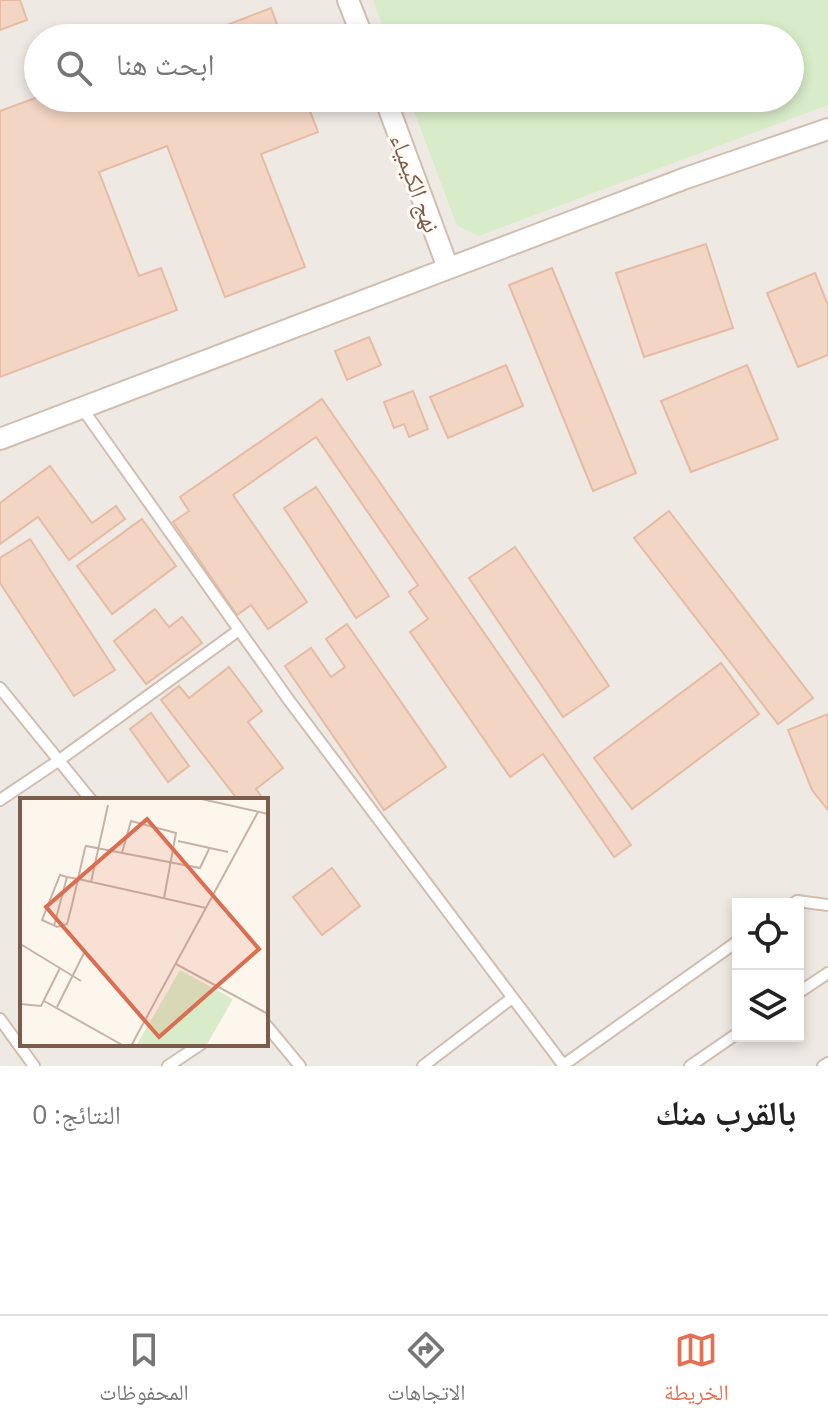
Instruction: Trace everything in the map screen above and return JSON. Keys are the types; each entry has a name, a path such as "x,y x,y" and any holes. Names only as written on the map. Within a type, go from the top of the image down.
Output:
{"street":[{"path":"348,0 357,24"},
{"name":"نهج الكيمياء","path":"390,112 448,268"},
{"path":"0,439 686,178 828,129"}],"lane":[{"path":"82,408 288,699 563,1066 732,945"},
{"path":"0,800 239,630"},
{"path":"2,694 89,798"},
{"path":"804,902 828,905"},
{"path":"804,989 828,973"},
{"path":"423,1066 512,998"},
{"path":"0,1019 34,1066"},
{"path":"268,1027 300,1066"},
{"path":"690,1066 732,1037"},
{"path":"168,1066 198,1046"},
{"path":"823,1066 828,1063"}],"shaded area":[{"path":"0,0 828,0 828,1066 0,1066"}],"green space":[{"path":"373,0 828,0 828,105 479,236 457,226 414,112 804,112 804,24 382,24"}],"building":[{"path":"0,0 20,0 27,20 0,30"},
{"path":"271,8 277,24 229,24"},
{"path":"24,102 24,112 310,112 318,132 261,154 305,267 225,297 167,146 99,172 139,276 161,268 177,310 0,377 0,111"},
{"path":"706,244 733,328 644,357 616,273"},
{"path":"552,268 636,473 593,491 509,285"},
{"path":"815,273 828,305 828,355 798,367 767,293"},
{"path":"369,337 381,365 347,380 335,351"},
{"path":"506,365 523,406 448,438 430,397"},
{"path":"747,365 778,439 691,472 661,401"},
{"path":"413,391 428,429 409,437 404,424 394,428 384,402"},
{"path":"322,399 631,845 614,857 543,754 510,777 410,632 428,619 409,592 418,585 316,437 233,495 307,602 268,629 251,605 237,615 173,522 189,511 180,497"},
{"path":"50,466 92,523 116,506 125,519 69,560 38,517 0,544 0,503"},
{"path":"316,487 389,596 356,618 284,508"},
{"path":"669,511 813,698 778,724 634,538"},
{"path":"142,519 176,566 112,614 77,566"},
{"path":"30,539 115,670 74,696 0,583 0,558"},
{"path":"515,547 609,686 563,717 469,578"},
{"path":"155,609 169,627 182,617 202,643 146,684 114,641"},
{"path":"347,624 446,767 384,810 285,666 311,648 331,677 345,667 326,639"},
{"path":"721,663 759,714 632,809 594,758"},
{"path":"229,667 262,711 248,722 283,768 256,789 263,798 236,798 161,700 179,686 189,698"},
{"path":"151,713 189,766 168,782 130,729"},
{"path":"828,714 828,810 812,790 788,730"},
{"path":"332,868 360,906 322,935 293,897"}]}
